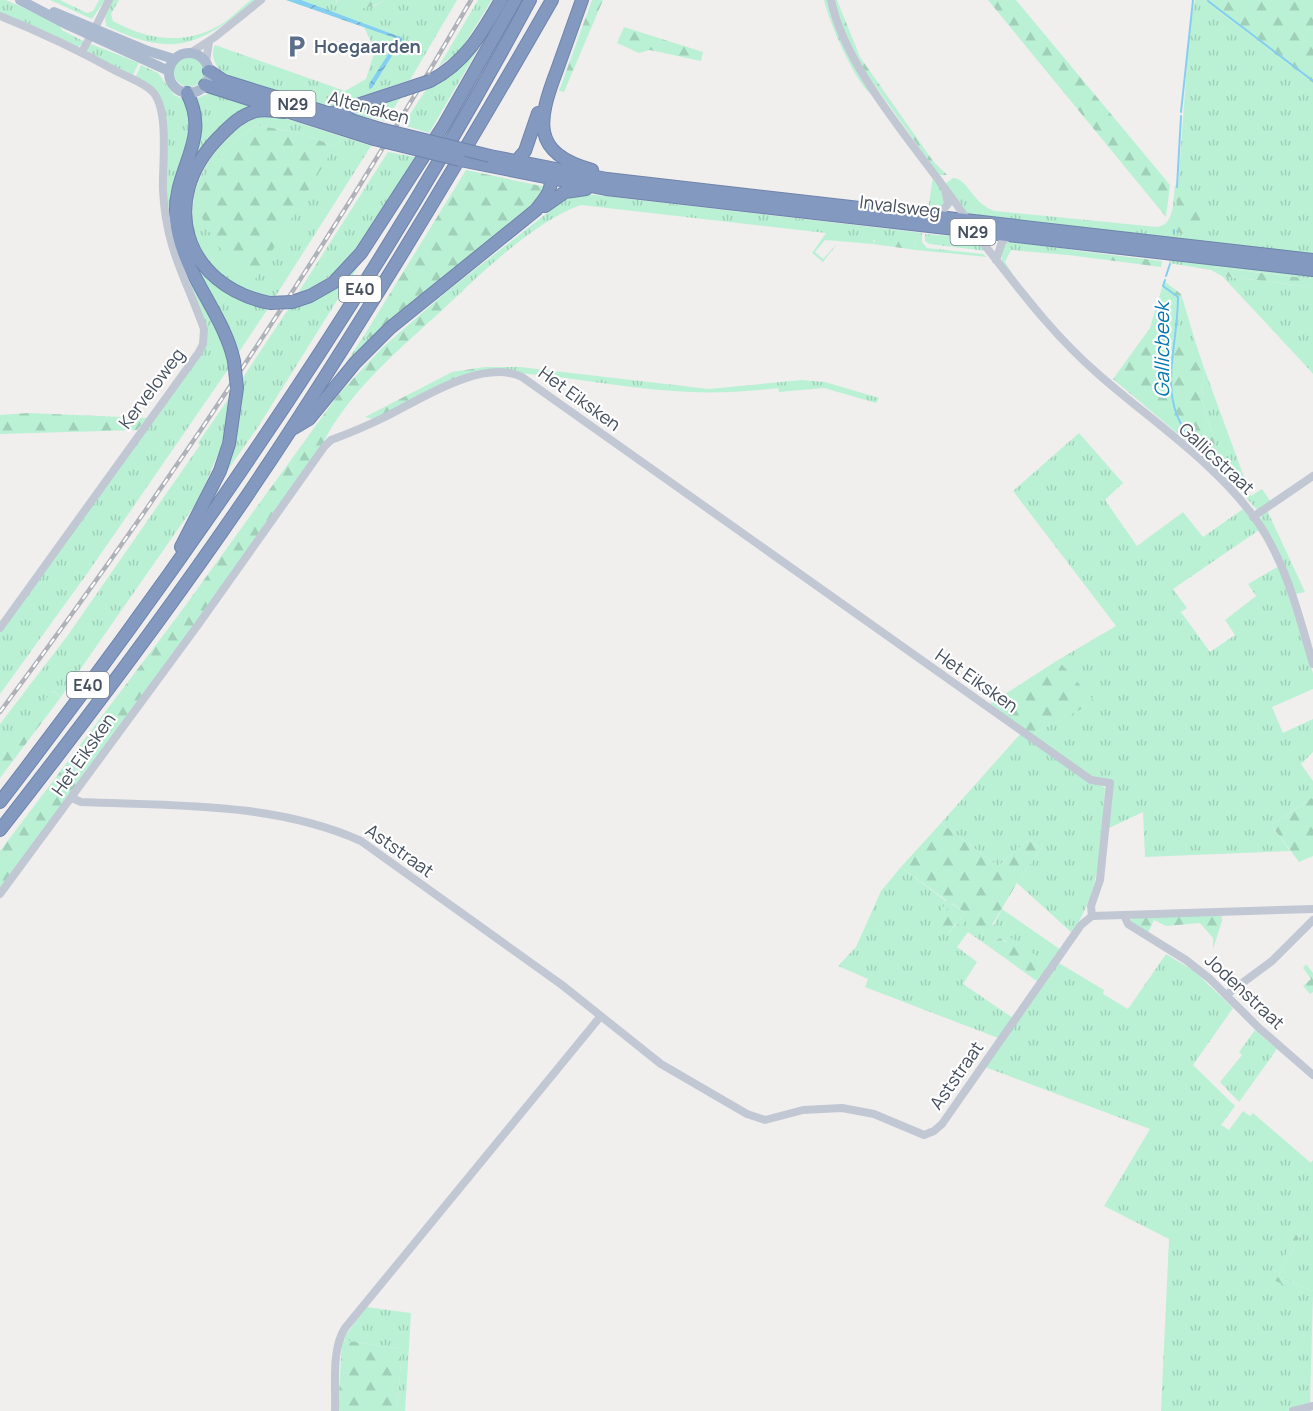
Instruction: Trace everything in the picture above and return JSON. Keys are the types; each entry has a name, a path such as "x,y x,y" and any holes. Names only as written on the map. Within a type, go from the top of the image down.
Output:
{"highway":[{"path":"327,115 430,81 446,73 473,46 501,0"},
{"path":"284,112 258,111 240,118 230,126 199,160 189,182 185,204 188,235 203,266 213,278 234,292 270,303 292,302 310,296 333,283 361,253 444,125 514,0"},
{"name":"E40","path":"0,802 174,567 339,322 459,126 530,0"},
{"name":"E40","path":"0,830 150,632 291,430 425,218 552,0"},
{"path":"506,169 518,162 525,151 582,0"},
{"name":"Altenaken","path":"207,66 224,81 377,134"},
{"name":"Altenaken","path":"205,85 220,88 284,112 487,160"},
{"path":"174,567 184,540 220,471 229,444 237,388 234,361 222,322 185,255 177,231 177,200 198,122 187,93"},
{"path":"547,95 542,128 549,146 568,161 619,178"},
{"name":"Invalsweg","path":"487,160 518,162 549,174 606,189 1313,260"},
{"name":"Invalsweg","path":"487,160 506,169 607,179 619,178 936,218 1010,236 1313,270"},
{"path":"536,210 548,196 549,174"},
{"path":"291,430 309,419 355,363 390,328 536,210 565,192 578,189 606,189"}],"main road":[{"path":"26,3 93,32 169,71 175,87 187,93 196,92 205,85 207,66 198,55 190,53 174,59 93,32"},
{"path":"169,71 174,59"}],"street":[{"path":"82,52 109,0"},
{"path":"190,53 209,42 261,0"},
{"name":"Gallicstraat","path":"831,0 848,47 882,102 996,260 1048,326 1096,373 1224,483 1253,517 1272,546 1285,575 1313,664"},
{"name":"Kerveloweg","path":"0,16 82,52 152,91 156,98 164,143 163,186 168,236 178,269 204,329 199,352 0,628"},
{"path":"207,66 209,42"},
{"path":"936,218 948,204 945,188"},
{"path":"996,260 1002,242 1010,236"},
{"name":"Het Eiksken","path":"0,894 331,440 387,416 441,388 464,380 509,372 522,377 1091,780 1110,783 1100,880 1091,906 1092,916"},
{"path":"1253,517 1313,476"},
{"name":"Aststraat","path":"72,798 81,802 249,812 310,821 342,832 361,841 562,985 661,1064 758,1118 773,1119 803,1110 842,1108 874,1114 924,1135 934,1131 942,1124 1082,925 1092,916"},
{"path":"1092,916 1313,909"},
{"name":"Jodenstraat","path":"1124,915 1128,924 1186,960 1313,1075"},
{"path":"1226,995 1272,961 1313,920"},
{"path":"335,1411 339,1338 345,1328 600,1017"},
{"path":"1293,1411 1313,1406"}],"green space":[{"path":"0,0 6,0 59,24 62,30 83,41 83,44 78,47 0,14"},
{"path":"50,0 60,0 87,13 93,11 99,0 105,0 92,19"},
{"path":"113,0 119,0 111,14 113,21 151,36 178,38 205,32 218,26 251,0 256,0 219,28 202,37 169,44 130,36 106,26 105,17"},
{"path":"286,0 336,0 337,3 374,6 385,0 457,0 410,80 328,108 224,74 214,61 215,45 345,91 366,79 375,50 364,27"},
{"path":"336,0 385,0 365,8 343,9"},
{"path":"478,0 492,0 460,51 439,66"},
{"path":"592,0 603,0 564,92 559,91"},
{"path":"824,0 828,0 875,97 860,82 852,69"},
{"path":"833,0 837,0 860,57 933,161 947,175 939,175 866,73 848,40"},
{"path":"988,0 1016,0 1170,185 1166,217"},
{"path":"1195,0 1203,0 1313,83 1313,254 969,215 965,212 946,183 953,178 963,182 981,203 995,211 1157,227 1167,222 1172,211 1175,185 1178,186 1190,24"},
{"path":"1203,0 1313,0 1313,83"},
{"path":"624,27 703,52 701,61 650,50 639,53 617,43"},
{"path":"487,34 429,133 403,125 429,85"},
{"path":"91,44 139,63 132,77 90,54 87,50"},
{"path":"189,57 200,61 204,72 200,83 189,87 178,83 174,72 178,61"},
{"path":"141,65 158,73 174,95 187,101 191,130 172,191 170,221 225,347 229,368 89,571 0,694 0,631 206,342 170,237 161,105 135,78"},
{"path":"210,93 257,108 205,147 182,219 216,285 239,299 269,307 237,355 224,319 196,268 179,220 201,126 201,115 195,99"},
{"path":"402,95 386,121 344,113"},
{"path":"272,114 371,146 275,297 245,289 221,275 205,256 195,234 193,210 197,185 209,160 239,128 254,118","holes":["256,125 299,133 335,146 199,207 201,194 210,171 226,150 245,133"]},
{"path":"256,125 299,133 335,146 254,281 236,270 228,261 204,223 199,197 207,172 225,150"},
{"path":"388,152 415,157 380,216 352,255 335,271 318,284 298,293"},
{"path":"466,170 546,187 544,197 372,340 365,334"},
{"path":"933,177 941,189 945,202 938,212 928,210"},
{"path":"1178,186 1201,216 1198,236 1175,232"},
{"path":"587,194 922,233 922,242 927,248 983,254 987,257 916,250 914,240 874,240 873,244 825,240 815,252 823,259 837,244 823,262 812,253 826,233 581,205 530,233 452,301 445,293 551,210 567,199"},
{"path":"925,234 975,238 987,251 929,244 925,241"},
{"path":"877,237 914,240 916,250 873,244"},
{"path":"1010,242 1068,249 1068,255 1011,250 1005,262 1016,279 1003,263 1001,254 1005,244"},
{"path":"1068,249 1162,261 1161,267 1068,255"},
{"path":"366,254 258,427 213,491 232,446 239,418 240,382 290,307 336,287"},
{"path":"1169,260 1313,276 1313,279 1213,267 1211,270 1169,263"},
{"path":"1212,267 1313,279 1313,287 1222,276 1211,270"},
{"path":"1222,276 1313,287 1313,374 1305,365"},
{"path":"1164,281 1181,294 1175,340 1196,344 1204,368 1202,400 1215,443 1204,456 1113,379 1150,328"},
{"path":"445,293 452,301 398,350 348,404 322,445 202,615 0,890 0,851 177,617 338,395 382,348"},
{"path":"1181,294 1196,344 1175,341"},
{"path":"365,334 372,340 346,365 346,363"},
{"path":"485,367 520,367 709,389 802,380 825,382 879,398 876,403 824,388 779,392 778,388 726,392 673,391 533,374 486,372"},
{"path":"485,367 486,372 373,419 365,417 452,372"},
{"path":"1204,368 1251,496 1262,489 1271,502 1258,511 1204,456 1215,443 1202,400"},
{"path":"229,398 231,401 221,447 199,499 61,697 53,691 0,760 0,724 68,635 200,445 198,443"},
{"path":"28,413 147,418 137,430 0,434 0,415"},
{"path":"1079,433 1123,483 1105,500 1137,546 1183,512 1203,537 1243,509 1259,530 1173,589 1187,608 1181,612 1210,652 1235,635 1225,620 1256,596 1248,584 1279,566 1313,673 1313,689 1272,707 1283,733 1313,719 1313,752 1301,764 1313,781 1313,797 1271,825 1290,851 1145,857 1143,812 1107,829 1112,782 1093,778 1031,735 1094,702 1058,660 1116,626 1013,491"},
{"path":"1267,510 1305,592 1296,594 1260,519"},
{"path":"1058,660 1095,702 1031,735 988,705"},
{"path":"52,691 61,697 0,778 0,760"},
{"path":"1021,733 1105,788 1101,845 1095,881 1090,898 1072,933 1017,883 1041,849 1028,840 998,866 941,823"},
{"path":"1313,797 1313,856 1299,862 1271,825"},
{"path":"941,823 998,866 1028,840 1041,849 1017,883 985,937 965,921 961,926 956,923 947,935 938,928 949,912 960,920 965,913 952,903 944,913 941,910 947,901 901,867"},
{"path":"901,867 947,902 944,913 951,903 965,913 960,920 949,913 947,935 957,923 964,921 994,925 1002,909 1061,950 1049,965 1000,938 988,946 968,932 957,947 977,962 963,984 1013,1018 998,1038 865,987 868,979 838,966 856,947 881,891"},
{"path":"1222,913 1222,921 1213,949 1213,938 1200,923 1166,926 1154,920 1148,933 1131,921 1132,918"},
{"path":"1010,937 1049,965 1038,982 988,946 1000,938 1006,942"},
{"path":"1166,954 1194,971 1233,1008 1193,1065 1235,1106 1221,1125 1229,1130 1243,1111 1250,1116 1253,1113 1311,1163 1313,1160 1313,1291 1278,1277 1300,1236 1296,1234 1274,1279 1313,1296 1310,1404 1287,1411 1161,1411 1169,1239 1104,1206 1150,1129 985,1067 1059,963 1104,990 1103,994 1128,1009"},
{"path":"1306,964 1313,973 1313,992 1310,994 1303,986 1311,979 1303,968"},
{"path":"1255,1030 1277,1049 1239,1102 1220,1082 1242,1055 1239,1052"},
{"path":"1296,1234 1300,1236 1278,1277 1313,1291 1313,1297 1273,1280"},
{"path":"366,1307 411,1313 405,1411 397,1411 402,1349 342,1340"},
{"path":"342,1340 402,1349 397,1411 338,1411"}],"water":[{"path":"286,0 301,0 403,38 372,88 369,89 369,84 398,39"}],"waterway":[{"name":"Gallicbeek","path":"1181,112 1193,0"},
{"path":"1208,1 1313,81"},
{"name":"Gallicbeek","path":"1177,187 1181,116"},
{"name":"Gallicbeek","path":"1166,276 1170,264"},
{"name":"Gallicbeek","path":"1165,280 1163,286 1178,297 1172,360 1172,398 1178,417 1188,435 1204,452"}],"railway":[{"path":"0,712 125,539 246,363 361,183 471,0"}],"place":[{"name":"Hoegaarden","path":"296,46"}]}
